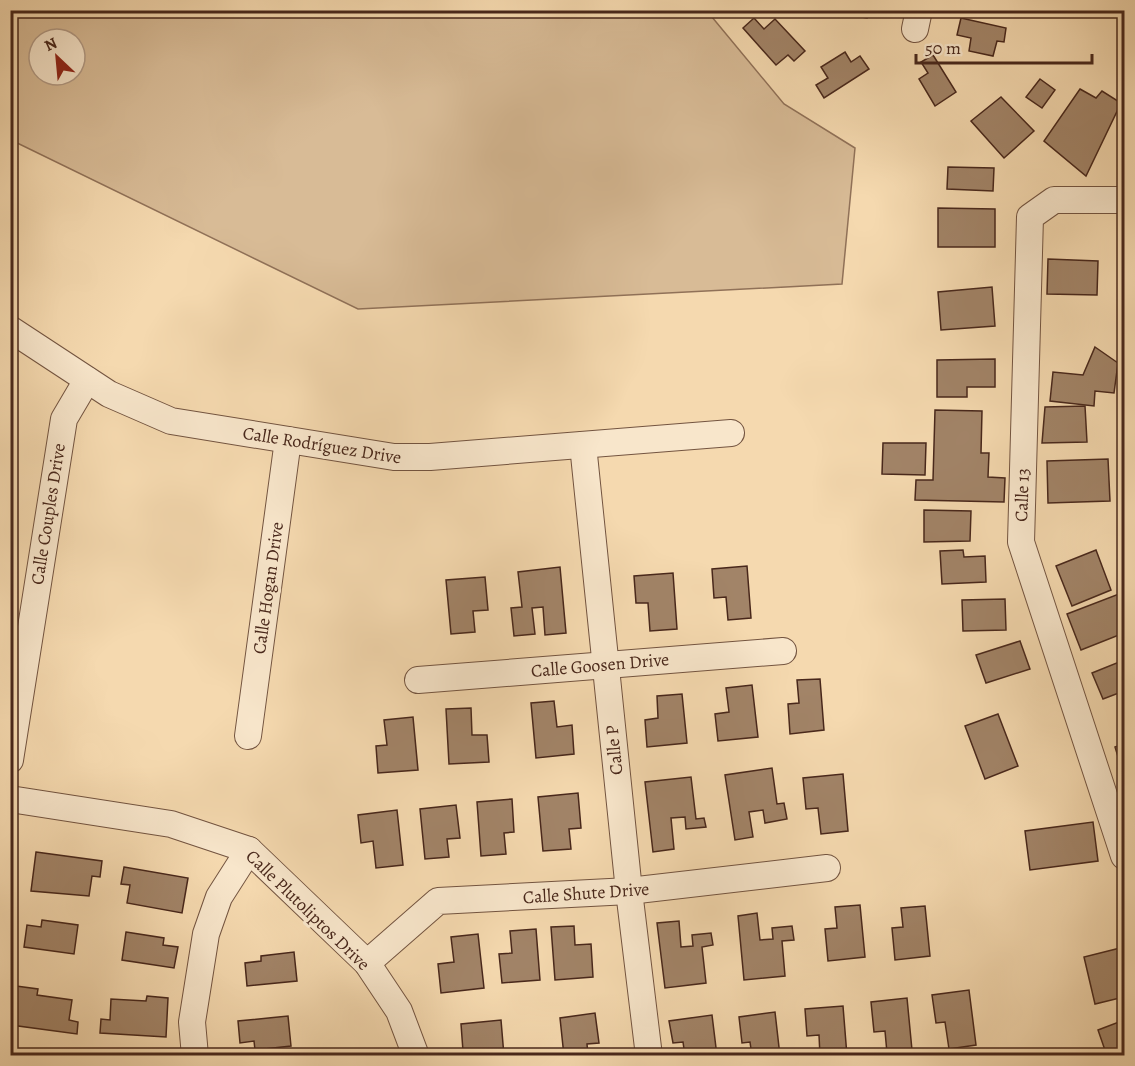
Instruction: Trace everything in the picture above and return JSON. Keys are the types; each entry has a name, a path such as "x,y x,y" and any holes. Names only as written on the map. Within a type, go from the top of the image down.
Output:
{"street":[{"name":"Calle 13","path":"1125,200 1054,200 1030,218 1021,542 1125,856"},
{"name":"Calle Rodríguez Drive","path":"10,329 87,380 140,409 171,420 412,458 731,433"},
{"name":"Calle Couples Drive","path":"10,760 64,420 87,380"},
{"name":"Calle Hogan Drive","path":"248,736 288,440"},
{"name":"Calle P","path":"584,445 629,891 649,1056"},
{"name":"Calle Goosen Drive","path":"418,680 606,663 783,651"},
{"name":"Calle Plutoliptos Drive","path":"10,800 171,824 249,850 367,963 399,1011 416,1056"},
{"path":"195,1056 192,1022 206,933 219,897 249,850"},
{"name":"Calle Shute Drive","path":"367,963 438,901 629,891 827,868"}],"shaded area":[{"path":"10,11 707,11 784,104 855,148 842,284 358,309 11,140"}],"building":[{"path":"842,10 868,10 867,18 841,14"},
{"path":"754,18 764,29 775,19 805,51 794,61 788,55 776,65 743,28"},
{"path":"961,18 1006,28 1004,42 997,41 993,56 969,51 971,38 957,35"},
{"path":"845,52 851,62 860,56 869,69 824,98 816,85 828,78 821,67"},
{"path":"933,55 956,92 935,106 919,79 928,73 921,62"},
{"path":"1040,79 1055,90 1042,108 1026,97"},
{"path":"1080,89 1096,98 1102,91 1121,103 1086,176 1044,141"},
{"path":"1001,97 1034,131 1004,158 971,121"},
{"path":"948,167 994,168 993,191 947,189"},
{"path":"938,208 995,209 995,247 938,247"},
{"path":"1048,259 1098,261 1097,295 1047,294"},
{"path":"992,287 995,326 941,330 938,292"},
{"path":"1095,347 1118,363 1114,393 1095,391 1094,406 1050,401 1053,372 1083,375"},
{"path":"995,359 995,387 967,387 967,397 937,397 937,360"},
{"path":"1085,406 1087,442 1042,443 1045,407"},
{"path":"935,410 982,411 981,453 989,453 988,477 1005,478 1004,502 915,500 916,480 933,480"},
{"path":"883,443 926,443 925,475 882,474"},
{"path":"1108,459 1110,501 1048,503 1047,461"},
{"path":"924,510 971,511 970,541 924,542"},
{"path":"963,550 964,557 985,556 986,582 942,584 940,551"},
{"path":"1096,550 1111,590 1072,606 1056,566"},
{"path":"747,566 751,618 728,620 726,597 714,598 712,569"},
{"path":"560,567 566,633 545,635 543,607 532,608 535,634 514,636 511,608 522,607 518,572"},
{"path":"673,573 677,629 650,631 648,603 636,603 634,576"},
{"path":"485,577 488,610 473,611 475,632 451,634 446,580"},
{"path":"1124,592 1124,633 1081,650 1067,614"},
{"path":"1005,599 1006,630 963,631 962,600"},
{"path":"1020,641 1030,669 986,683 976,655"},
{"path":"1124,660 1124,691 1103,699 1092,673"},
{"path":"820,679 824,730 790,734 788,704 799,703 797,680"},
{"path":"752,685 758,737 718,741 715,714 729,712 726,688"},
{"path":"682,694 687,743 647,747 645,720 658,718 657,696"},
{"path":"554,701 557,727 572,725 574,754 536,758 531,703"},
{"path":"471,708 472,735 487,735 489,762 449,764 446,709"},
{"path":"998,714 1018,766 985,779 965,726"},
{"path":"413,717 418,770 378,773 376,746 387,745 384,720"},
{"path":"1124,744 1124,776 1115,747"},
{"path":"772,768 777,804 784,803 787,819 765,823 763,810 749,812 753,837 735,840 725,775"},
{"path":"843,774 848,831 821,834 818,808 806,809 803,778"},
{"path":"691,777 696,819 704,818 706,827 686,829 685,817 671,818 674,849 653,852 645,782"},
{"path":"578,793 581,828 569,829 571,849 543,851 538,797"},
{"path":"512,799 514,832 504,833 506,854 481,856 477,802"},
{"path":"456,805 460,838 447,839 449,857 425,859 420,809"},
{"path":"397,810 403,865 376,868 373,841 361,843 358,815"},
{"path":"1093,822 1098,861 1030,870 1025,831"},
{"path":"36,852 102,861 100,877 92,876 89,896 31,891"},
{"path":"124,867 188,878 182,913 127,903 130,885 121,884"},
{"path":"860,905 865,957 828,961 825,929 837,928 835,907"},
{"path":"925,906 930,956 895,960 892,928 903,927 901,908"},
{"path":"757,913 760,940 773,939 772,928 792,926 794,940 782,941 785,976 744,980 738,916"},
{"path":"42,920 78,925 74,954 24,947 27,925 41,927"},
{"path":"679,921 681,947 693,946 692,935 711,933 713,945 702,947 706,983 665,988 657,923"},
{"path":"574,926 575,945 591,944 593,977 555,980 551,927"},
{"path":"536,929 540,980 502,983 499,954 512,953 510,931"},
{"path":"126,932 164,938 163,945 178,947 174,968 122,960"},
{"path":"478,934 484,988 441,993 438,964 454,962 451,937"},
{"path":"1124,947 1124,997 1095,1004 1084,957"},
{"path":"294,952 297,981 247,986 245,963 261,961 261,956"},
{"path":"16,986 38,989 37,995 72,1000 69,1020 78,1022 77,1034 11,1025"},
{"path":"969,990 976,1045 949,1049 945,1022 936,1023 932,995"},
{"path":"147,996 168,998 166,1037 100,1033 101,1019 110,1020 111,999 146,1001"},
{"path":"907,998 912,1050 887,1053 885,1031 874,1032 871,1002"},
{"path":"843,1006 847,1056 820,1056 819,1035 807,1036 805,1009"},
{"path":"775,1012 780,1056 752,1056 750,1042 742,1043 739,1017"},
{"path":"595,1013 599,1043 587,1044 588,1056 564,1056 560,1018"},
{"path":"712,1015 717,1056 685,1056 683,1042 673,1043 669,1021"},
{"path":"288,1016 291,1046 255,1050 254,1041 240,1043 238,1021"},
{"path":"501,1020 504,1056 477,1056 477,1050 463,1051 461,1024"},
{"path":"1124,1020 1124,1056 1107,1056 1098,1030"}]}
